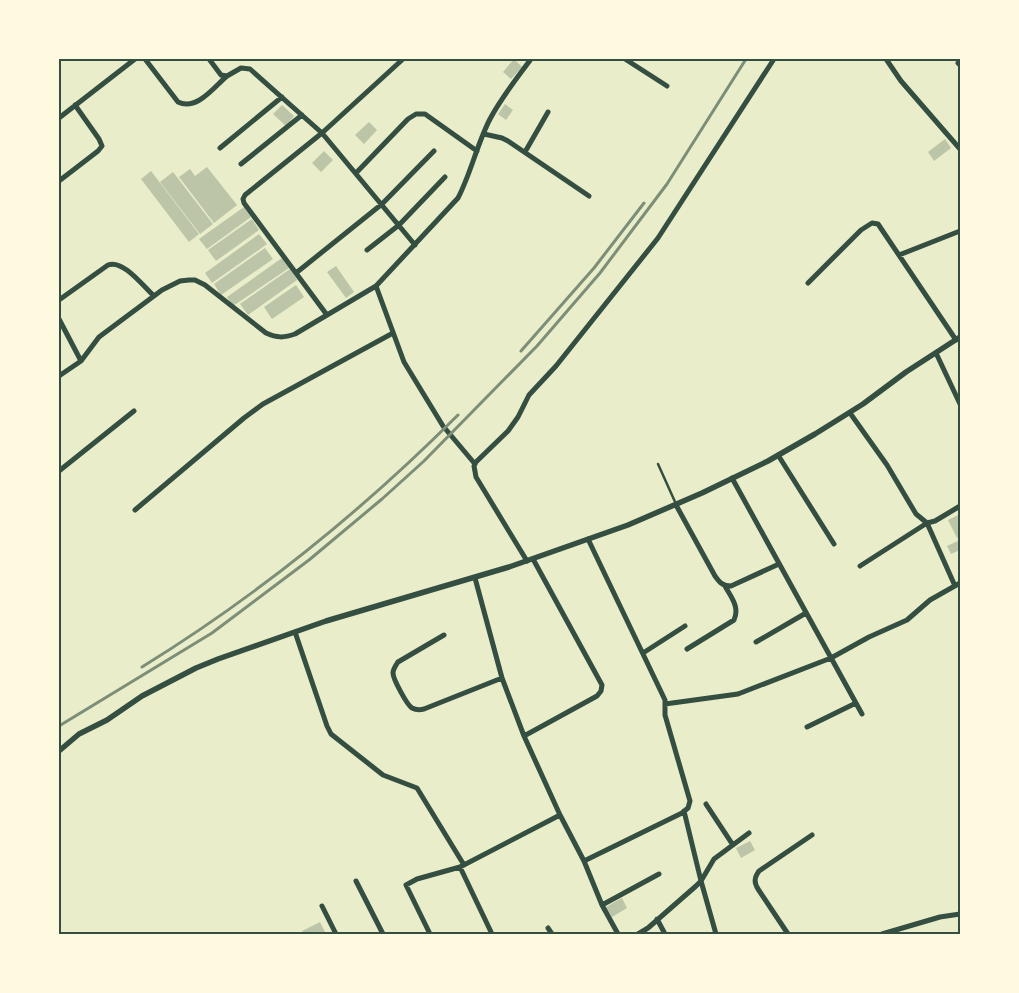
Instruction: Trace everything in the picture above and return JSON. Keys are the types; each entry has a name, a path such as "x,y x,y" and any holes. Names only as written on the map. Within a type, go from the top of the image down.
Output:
{"street":[{"path":"59,118 135,59"},
{"path":"145,59 178,102 184,105 192,104 202,99 227,76 241,68 250,69 322,133 415,245"},
{"path":"210,59 221,75 227,76"},
{"path":"327,315 244,203 243,199 245,195 322,133 403,59"},
{"path":"59,376 81,361 99,337 154,296 180,281 195,280 206,285 266,333 274,337 284,338 295,334 376,286 458,198 495,109 531,59"},
{"path":"625,59 667,86"},
{"path":"524,736 597,696 601,691 602,685 530,560 476,477 474,471 475,464 508,431 518,417 529,395 556,366 658,238 774,59"},
{"path":"886,59 901,81 960,149"},
{"path":"220,148 282,97"},
{"path":"59,181 102,146 75,105"},
{"path":"525,152 548,112"},
{"path":"356,173 408,119 416,114 425,114 477,151"},
{"path":"241,164 302,116"},
{"path":"484,134 502,138 589,196"},
{"path":"296,273 382,204 434,151"},
{"path":"367,250 399,225 444,177"},
{"path":"59,751 79,734 107,720 142,696 218,659 334,618 475,578 530,560 676,505 778,455 850,413 906,372 958,338 878,224 872,223 861,230 808,283"},
{"path":"898,255 960,231"},
{"path":"59,300 114,262 127,270 154,296"},
{"path":"376,286 404,362 442,426 475,464"},
{"path":"59,319 81,361"},
{"path":"135,510 263,404 393,333"},
{"path":"936,353 960,404"},
{"path":"59,471 134,411"},
{"path":"665,704 738,694 831,658 869,637 907,620 930,600 957,585 927,523 916,514 887,465 850,413"},
{"path":"778,455 834,544"},
{"path":"732,478 862,714"},
{"path":"676,505 715,576 724,586 735,604 737,612 734,620 687,648"},
{"path":"860,566 927,523 935,521 960,506"},
{"path":"584,861 684,811 688,808 690,801 665,715 665,700 588,539"},
{"path":"724,586 731,586 779,564"},
{"path":"475,578 502,678 524,736 560,815 584,861 602,905 618,934"},
{"path":"756,642 806,612"},
{"path":"643,653 685,626"},
{"path":"295,632 331,734 383,775 417,788 462,866 492,934"},
{"path":"444,634 398,662 395,667 393,674 395,680 412,708 424,709 502,678"},
{"path":"807,727 856,703"},
{"path":"706,804 733,845"},
{"path":"684,811 716,934"},
{"path":"430,934 406,885 417,879 462,866 560,815"},
{"path":"638,934 701,881 714,859 749,833"},
{"path":"788,934 758,889 755,877 759,871 812,835"},
{"path":"602,905 659,874"},
{"path":"356,881 384,934"},
{"path":"322,906 336,934"},
{"path":"882,934 940,917 960,914"},
{"path":"657,919 664,934"},
{"path":"548,928 552,934"}],"lane":[{"path":"658,464 676,505"}],"building":[{"path":"514,59 522,67 511,79 503,72"},
{"path":"505,104 513,110 506,120 498,114"},
{"path":"282,105 294,116 286,126 273,114"},
{"path":"369,122 377,130 364,144 355,135"},
{"path":"945,139 951,148 934,161 928,152"},
{"path":"324,151 333,160 321,172 312,163"},
{"path":"207,167 237,205 214,223 179,177 190,169 195,176"},
{"path":"151,171 199,234 189,242 141,179"},
{"path":"173,172 213,224 200,234 160,182"},
{"path":"244,207 251,217 207,249 199,239"},
{"path":"252,219 259,230 216,261 208,250"},
{"path":"259,234 267,244 212,283 205,273"},
{"path":"265,248 273,259 221,295 214,284"},
{"path":"282,258 289,268 233,306 227,297"},
{"path":"336,266 354,292 346,298 327,272"},
{"path":"290,269 297,280 248,315 240,304"},
{"path":"296,285 304,297 272,319 264,307"},
{"path":"958,515 960,519 960,536 957,538 948,520"},
{"path":"960,540 960,550 951,554 947,546"},
{"path":"750,841 755,850 741,858 736,848"},
{"path":"622,898 627,908 612,917 606,907"},
{"path":"320,922 326,934 304,934 302,931"}],"railway":[{"path":"59,726 212,633 309,560 424,461 537,346 600,273 667,184 746,59"},
{"path":"521,351 594,268 644,203"},
{"path":"142,667 227,611 308,550 385,484 458,415"}]}
